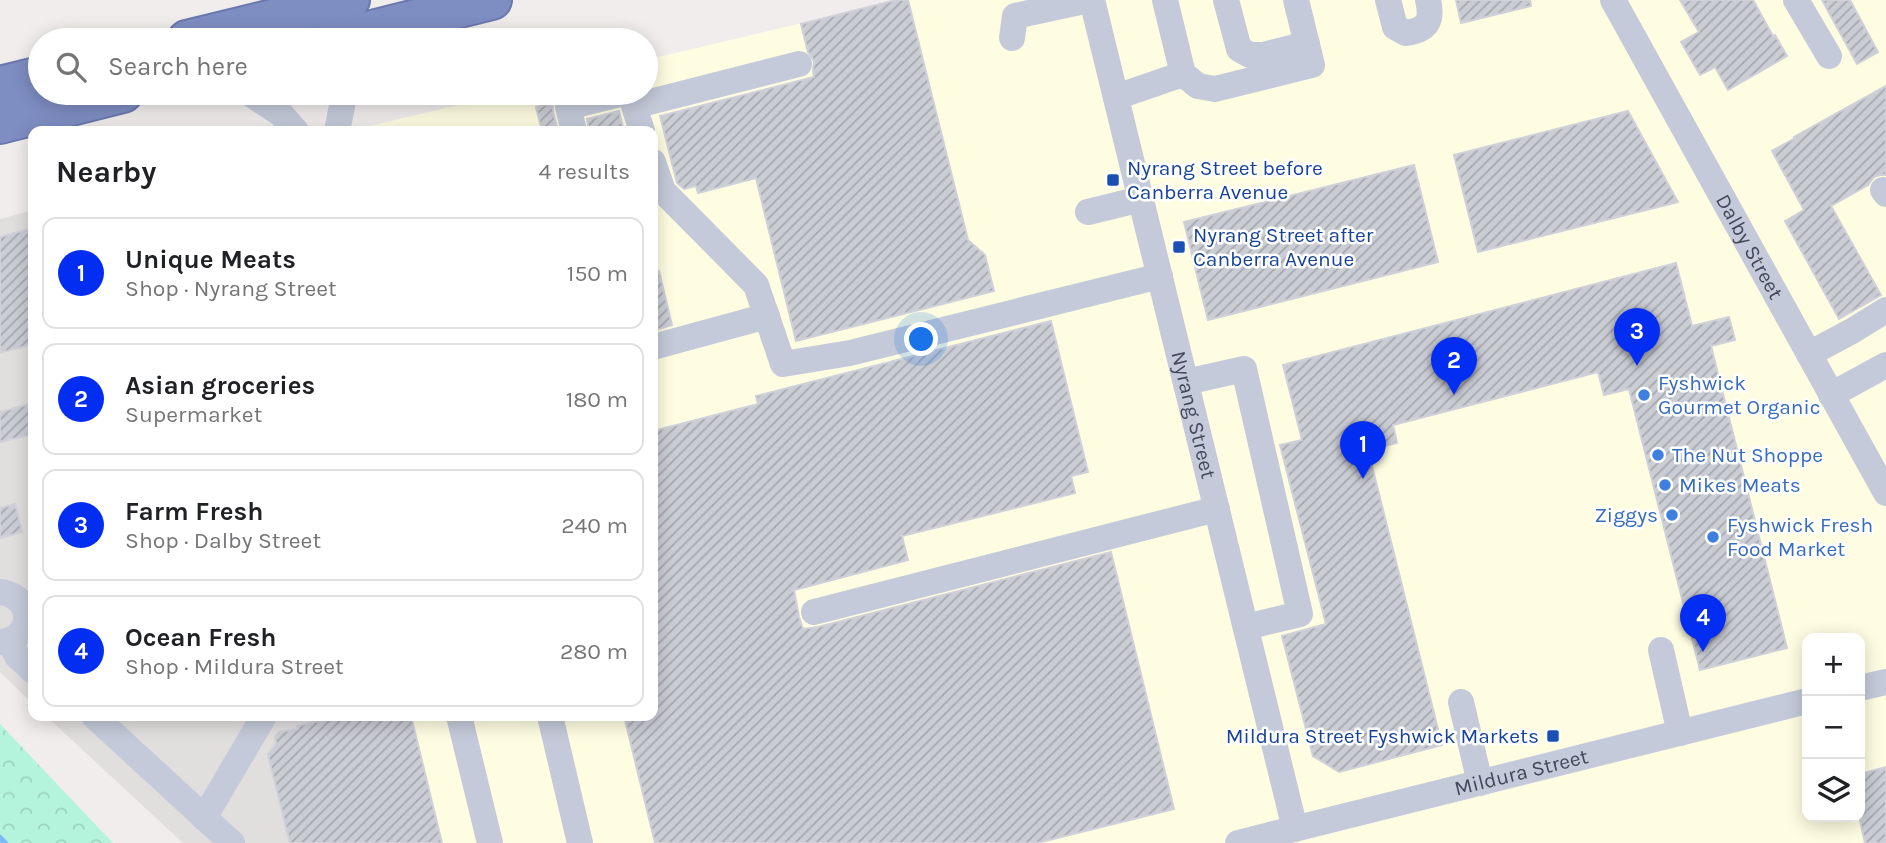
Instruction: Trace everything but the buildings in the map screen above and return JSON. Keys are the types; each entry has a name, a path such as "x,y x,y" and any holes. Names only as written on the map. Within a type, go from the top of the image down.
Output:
{"highway":[{"path":"236,28 350,0"},
{"path":"403,28 492,0"},
{"path":"0,86 28,79"},
{"path":"0,124 75,105"}],"street":[{"path":"1012,37 1015,16 1091,0"},
{"name":"Nyrang Street","path":"1091,0 1295,829"},
{"path":"1166,0 1184,74 1198,86 1215,89 1312,65 1296,0"},
{"path":"1226,0 1239,49 1251,55 1263,55 1307,44"},
{"path":"1388,0 1395,27 1406,33 1419,31 1427,23 1430,9 1428,0"},
{"name":"Dalby Street","path":"1613,0 1885,490"},
{"path":"1797,0 1829,56"},
{"path":"658,92 799,64"},
{"path":"1116,97 1184,74"},
{"path":"267,105 281,114 292,126"},
{"path":"338,126 342,105"},
{"path":"573,126 568,107 580,105"},
{"path":"633,105 640,126"},
{"path":"658,176 663,191 756,285 783,364 850,353 1160,276"},
{"path":"1090,220 1143,207"},
{"path":"1809,354 1886,310"},
{"path":"658,346 767,316"},
{"path":"1831,395 1886,365"},
{"path":"1186,382 1244,369 1300,614 1246,627"},
{"path":"814,612 1217,509"},
{"path":"17,594 26,612 25,624 19,634 4,641 28,666"},
{"path":"1661,650 1680,733"},
{"path":"1865,687 1886,682"},
{"path":"1461,702 1480,783"},
{"name":"Mildura Street","path":"1238,843 1802,702"},
{"path":"99,721 232,843"},
{"path":"204,818 261,721"},
{"path":"460,721 490,843"},
{"path":"551,721 580,843"}],"shaded area":[{"path":"899,0 1886,0 1886,843 442,843 412,721 658,721 658,126 369,126 459,105 658,105 658,57"},
{"path":"28,211 28,699 0,672 0,219"},
{"path":"51,721 412,721 442,843 183,843"}],"green space":[{"path":"0,724 113,843 0,843"}],"waterway":[{"path":"0,838 5,843"}],"place":[{"name":"Nyrang Street before Canberra Avenue","path":"1113,180"},
{"name":"Nyrang Street after Canberra Avenue","path":"1179,247"},
{"name":"Farm Fresh","path":"1637,366"},
{"name":"Asian groceries","path":"1454,395"},
{"name":"Fyshwick Gourmet Organic","path":"1644,395"},
{"name":"The Nut Shoppe","path":"1658,455"},
{"name":"Unique Meats","path":"1363,479"},
{"name":"Mikes Meats","path":"1665,485"},
{"name":"Ziggys","path":"1672,515"},
{"name":"Fyshwick Fresh Food Market","path":"1713,537"},
{"name":"Ocean Fresh","path":"1703,652"},
{"name":"Mildura Street Fyshwick Markets","path":"1553,736"}]}
